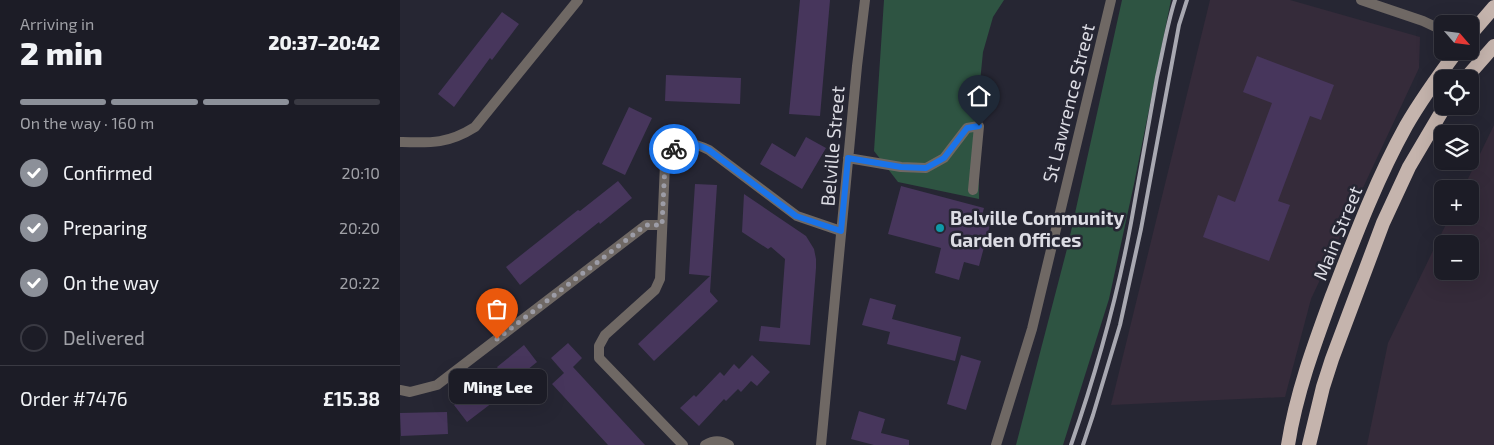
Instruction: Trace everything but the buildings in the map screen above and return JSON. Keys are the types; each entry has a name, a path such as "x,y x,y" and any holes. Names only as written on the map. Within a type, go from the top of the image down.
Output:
{"highway":[{"path":"1479,24 1494,7"},
{"path":"1473,70 1494,46"},
{"name":"Main Street","path":"1288,445 1307,367 1370,200 1410,119 1450,60"},
{"name":"Main Street","path":"1309,445 1332,359 1383,223 1409,167 1440,115"}],"street":[{"path":"400,142 432,143 459,137 475,127 578,0"},
{"name":"Belville Street","path":"821,445 864,0"},
{"name":"St Lawrence Street","path":"996,445 1032,330 1111,0"},
{"path":"1361,0 1434,26"},
{"path":"848,158 901,167 926,168 944,158 967,128 979,126 973,190"},
{"path":"683,445 599,358 599,346 605,335 655,290 660,279 665,164 672,150 682,144 696,144 709,150 796,216 841,231"},
{"path":"400,390 410,392 437,385 646,225 662,225"},
{"path":"705,445 718,441 729,445"}],"shaded area":[{"path":"1210,0 1290,0 1420,37 1419,68 1311,299 1285,397 1111,405"},
{"path":"1494,125 1494,445 1367,445 1388,343 1434,249 1434,280 1479,280 1479,235 1441,235 1446,225 1479,225 1479,180 1467,180 1472,170 1479,170 1479,156"}],"green space":[{"path":"884,0 1004,0 993,17 983,52 978,102 979,199 898,182 874,151"},
{"path":"1122,0 1171,0 1109,299 1063,445 1016,445 1068,245"}],"railway":[{"path":"1071,445 1097,363 1119,279 1157,77 1175,0"},
{"path":"1083,445 1120,325 1141,229 1179,25 1187,0"}],"way so far":[{"path":"497,339 646,225 662,225 665,164 674,149"}],"place":[{"name":"Belville Community Garden Offices","path":"940,228"},
{"name":"Ming Lee","path":"497,339"}],"route":[{"path":"674,149 682,144 696,144 709,150 796,216 841,231 848,158 901,167 926,168 944,158 967,128 979,126"}]}
